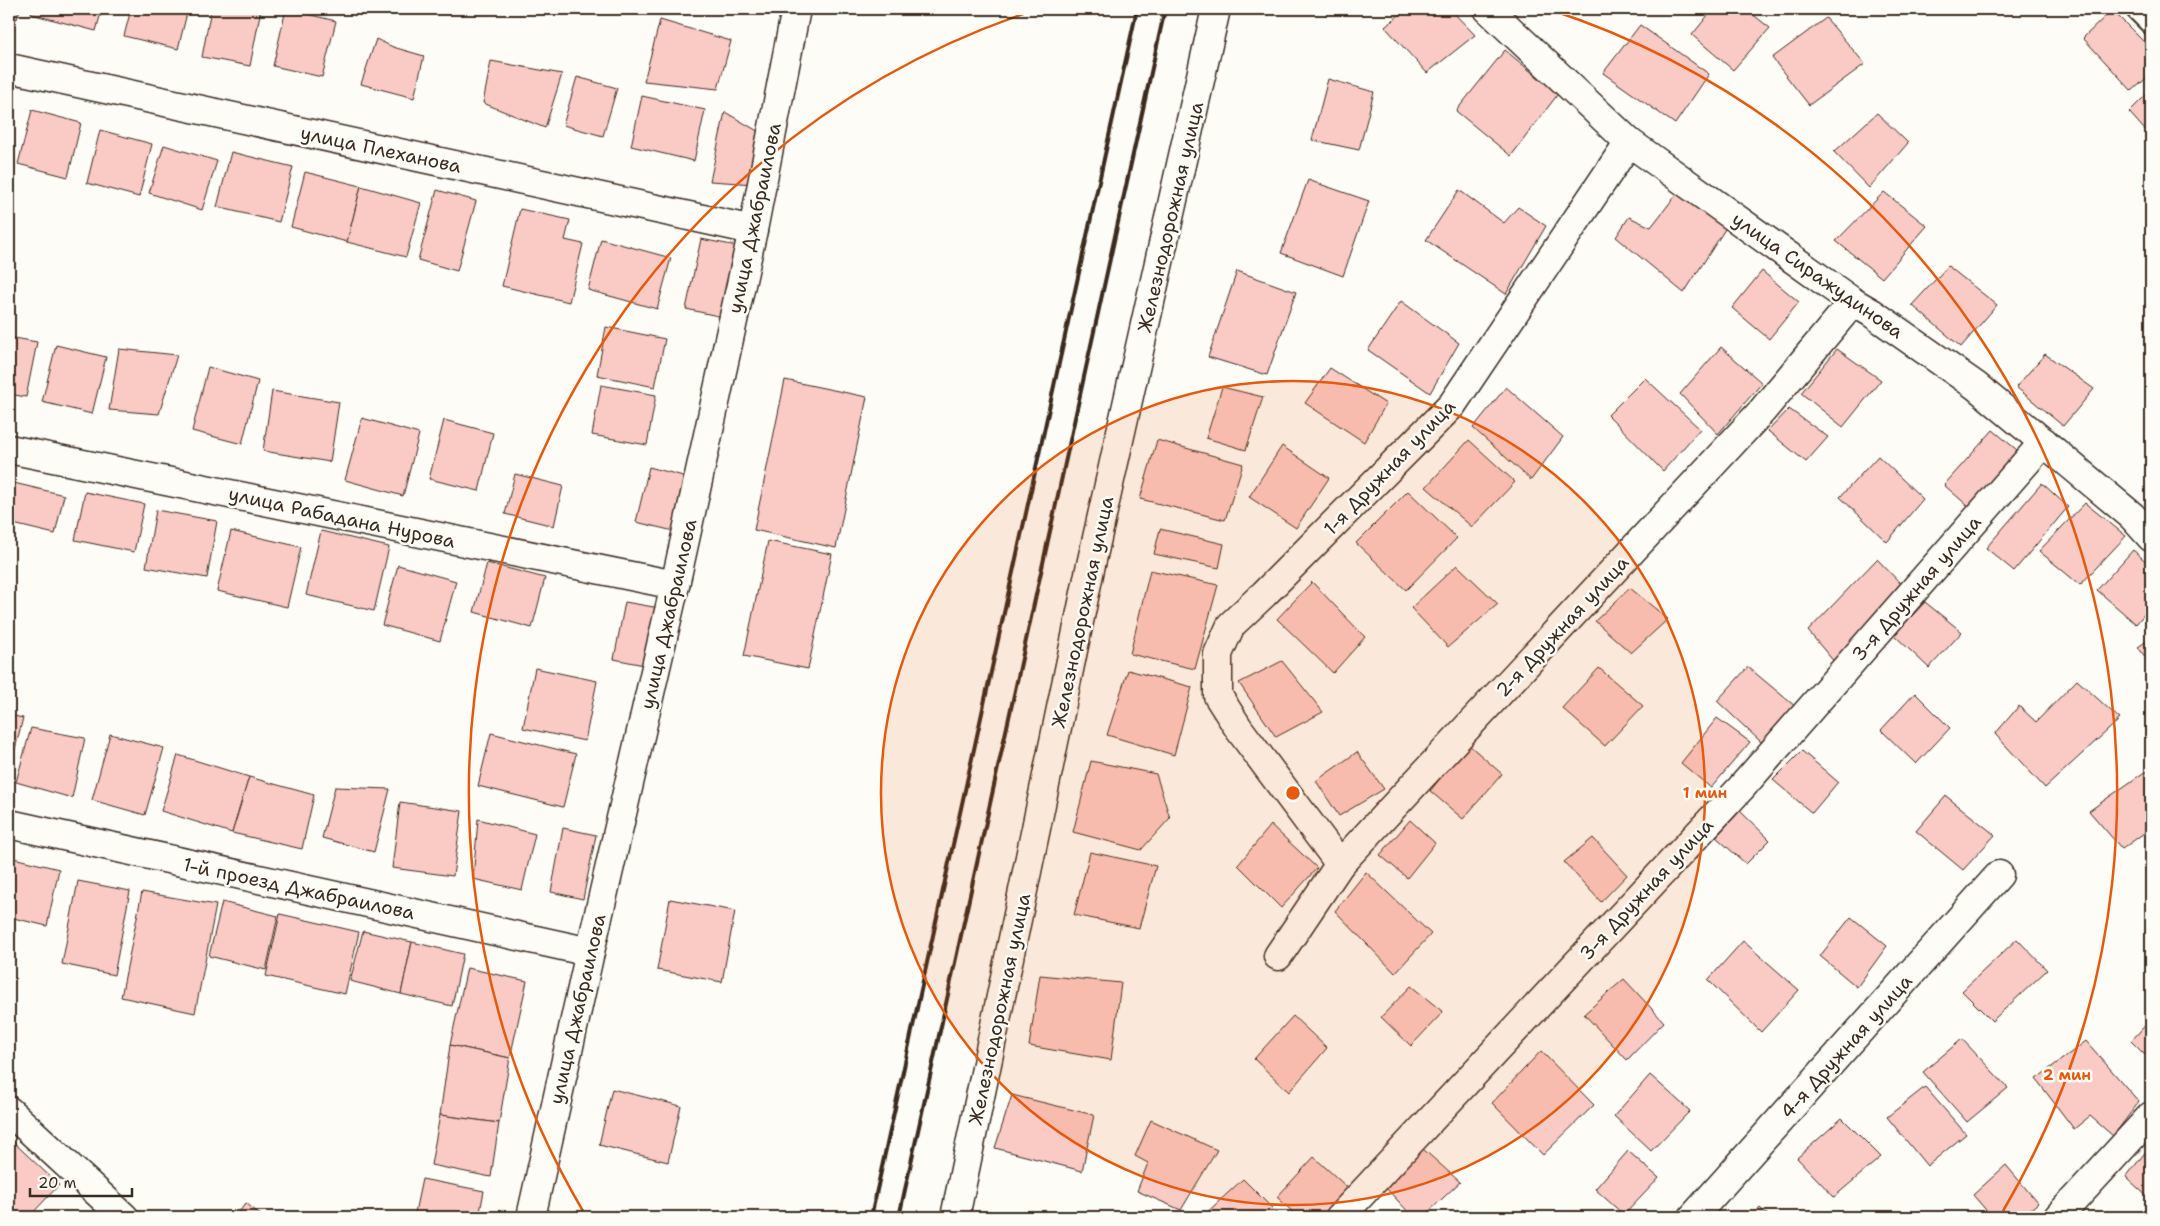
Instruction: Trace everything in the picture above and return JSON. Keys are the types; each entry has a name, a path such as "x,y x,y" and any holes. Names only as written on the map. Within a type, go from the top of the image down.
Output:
{"street":[{"name":"улица Джабраилова","path":"531,1217 675,585 753,230 796,9"},
{"name":"Железнодорожная улица","path":"956,1217 1090,569 1216,9"},
{"name":"улица Сиражудинова","path":"1488,9 1629,142 1852,302 1872,313 1976,386 2132,516 2151,537"},
{"name":"улица Плеханова","path":"9,68 753,230"},
{"name":"1-я Дружная улица","path":"1340,864 1239,729 1218,696 1218,654 1231,624 1264,594 1452,405 1629,142"},
{"name":"2-я Дружная улица","path":"1278,956 1340,864 1762,412 1852,302"},
{"name":"3-я Дружная улица","path":"1340,1217 1741,788 2044,442"},
{"name":"улица Рабадана Нурова","path":"9,449 675,585"},
{"name":"1-й проезд Джабраилова","path":"9,824 590,952"},
{"name":"4-я Дружная улица","path":"1694,1217 1999,875"},
{"path":"9,1111 124,1217"},
{"path":"2058,1217 2151,1116"}],"lane":[{"path":"2136,9 2151,24"}],"building":[{"path":"9,9 20,9 17,19 9,17"},
{"path":"32,9 102,9 96,31 31,14"},
{"path":"131,9 188,9 178,49 124,36"},
{"path":"211,9 261,9 250,66 202,57"},
{"path":"286,9 336,21 322,77 273,66"},
{"path":"1406,9 1450,9 1475,35 1427,73 1385,27"},
{"path":"1713,9 1746,9 1770,28 1733,70 1692,35"},
{"path":"2112,10 2151,49 2151,74 2132,91 2083,38"},
{"path":"1826,18 1865,64 1809,105 1772,58"},
{"path":"660,20 731,41 718,89 644,81"},
{"path":"1640,25 1709,74 1675,124 1603,73"},
{"path":"376,39 393,47 424,56 414,98 361,84"},
{"path":"1505,50 1558,94 1511,156 1456,111"},
{"path":"491,61 562,74 545,128 483,103"},
{"path":"577,77 617,88 603,136 563,125"},
{"path":"1328,79 1374,92 1359,150 1312,140"},
{"path":"2151,90 2151,137 2129,112"},
{"path":"642,96 705,110 694,161 631,146"},
{"path":"32,110 81,123 68,177 18,164"},
{"path":"725,112 761,133 755,184 710,181"},
{"path":"1877,113 1908,143 1869,188 1834,152"},
{"path":"100,130 152,144 139,197 87,183"},
{"path":"164,145 217,161 202,210 149,193"},
{"path":"231,152 293,167 279,222 217,207"},
{"path":"305,172 361,186 347,242 291,227"},
{"path":"1308,180 1369,201 1343,276 1281,253"},
{"path":"361,186 421,203 406,257 347,242"},
{"path":"437,190 476,201 457,271 418,260"},
{"path":"1459,190 1504,223 1518,207 1546,226 1506,294 1426,240"},
{"path":"1679,191 1727,226 1684,293 1616,237 1629,217 1651,227"},
{"path":"1884,192 1927,226 1882,278 1836,241"},
{"path":"520,209 570,220 565,240 583,244 569,302 502,286"},
{"path":"601,239 671,258 657,309 588,290"},
{"path":"701,239 742,247 727,318 686,309"},
{"path":"1948,266 1997,305 1961,347 1912,305"},
{"path":"1237,271 1296,292 1267,375 1208,357"},
{"path":"1762,271 1799,302 1769,339 1732,308"},
{"path":"1401,301 1459,343 1430,393 1368,350"},
{"path":"606,327 665,339 655,387 597,375"},
{"path":"9,337 37,342 26,397 9,394"},
{"path":"56,345 106,357 92,414 42,402"},
{"path":"1721,347 1762,383 1718,434 1680,394"},
{"path":"119,349 177,355 159,414 109,410"},
{"path":"1837,349 1881,380 1843,427 1801,393"},
{"path":"2045,354 2094,389 2063,426 2016,387"},
{"path":"208,367 258,381 242,444 192,431"},
{"path":"1330,368 1386,404 1364,442 1305,403"},
{"path":"1645,378 1700,429 1663,471 1608,415"},
{"path":"785,380 867,397 836,548 754,530"},
{"path":"601,385 656,395 647,445 592,435"},
{"path":"1222,387 1263,397 1246,450 1206,438"},
{"path":"1506,387 1563,437 1531,480 1473,428"},
{"path":"272,391 339,402 330,462 263,451"},
{"path":"1789,409 1828,437 1806,462 1768,431"},
{"path":"362,418 419,434 403,496 345,480"},
{"path":"444,420 493,433 479,491 429,479"},
{"path":"1993,430 2023,455 1976,513 1944,485"},
{"path":"1157,440 1243,464 1225,520 1140,499"},
{"path":"1469,440 1515,482 1472,527 1426,487"},
{"path":"1282,446 1329,478 1296,528 1249,497"},
{"path":"1878,456 1923,499 1887,542 1840,497"},
{"path":"649,467 691,478 678,532 636,522"},
{"path":"515,474 563,486 554,526 505,514"},
{"path":"14,483 64,495 55,534 9,523 9,503"},
{"path":"2042,483 2068,507 2014,571 1986,548"},
{"path":"1408,491 1457,538 1406,590 1356,543"},
{"path":"85,492 144,504 134,552 75,540"},
{"path":"2085,503 2126,536 2080,585 2039,551"},
{"path":"156,510 217,521 207,578 146,567"},
{"path":"1160,529 1224,544 1219,568 1154,554"},
{"path":"231,531 301,547 287,607 217,591"},
{"path":"321,531 389,547 374,611 306,595"},
{"path":"768,541 832,554 808,669 744,656"},
{"path":"2133,550 2151,566 2151,606 2136,624 2097,590"},
{"path":"1877,559 1904,587 1836,664 1808,631"},
{"path":"487,563 545,578 532,628 474,612"},
{"path":"398,565 456,581 440,641 382,625"},
{"path":"1457,565 1498,604 1448,647 1411,608"},
{"path":"1150,570 1218,585 1195,669 1130,654"},
{"path":"1312,582 1365,637 1333,673 1277,619"},
{"path":"1630,588 1668,619 1631,653 1595,621"},
{"path":"625,602 665,609 654,667 614,659"},
{"path":"1925,602 1962,632 1929,668 1894,635"},
{"path":"2151,638 2151,665 2138,647"},
{"path":"1282,661 1323,712 1276,737 1239,683"},
{"path":"1748,667 1796,707 1761,742 1717,701"},
{"path":"535,668 597,681 585,741 523,728"},
{"path":"1599,668 1643,706 1605,746 1562,708"},
{"path":"1128,670 1192,687 1174,755 1107,735"},
{"path":"2077,680 2120,719 2045,788 1995,734 2019,706 2036,722"},
{"path":"1915,693 1950,728 1916,764 1881,730"},
{"path":"9,715 23,718 9,772"},
{"path":"1717,718 1750,742 1711,788 1681,763"},
{"path":"31,728 85,738 72,798 16,782"},
{"path":"491,733 576,754 563,807 478,786"},
{"path":"110,734 164,748 145,815 92,800"},
{"path":"1468,744 1502,774 1463,819 1430,791"},
{"path":"1802,751 1838,782 1812,813 1773,780"},
{"path":"1357,752 1384,789 1339,816 1316,781"},
{"path":"178,755 249,777 232,833 161,811"},
{"path":"1091,761 1156,774 1170,818 1141,850 1073,832"},
{"path":"2146,771 2151,778 2151,828 2122,849 2089,811"},
{"path":"249,777 314,795 302,849 232,833"},
{"path":"335,787 390,789 374,852 322,838"},
{"path":"1946,796 1995,835 1963,870 1916,831"},
{"path":"400,802 462,811 453,876 392,868"},
{"path":"1740,811 1770,840 1746,864 1716,837"},
{"path":"478,819 535,834 522,890 473,879"},
{"path":"1410,820 1435,843 1407,878 1380,855"},
{"path":"1271,825 1317,868 1281,908 1238,865"},
{"path":"563,828 596,835 583,899 551,892"},
{"path":"1593,838 1627,875 1601,902 1564,862"},
{"path":"1090,852 1156,866 1139,928 1074,915"},
{"path":"9,857 59,869 47,926 9,917"},
{"path":"1366,872 1431,934 1395,973 1335,911"},
{"path":"78,881 130,891 114,975 62,964"},
{"path":"142,892 216,905 195,1013 121,997"},
{"path":"670,899 735,911 722,982 657,970"},
{"path":"222,902 278,916 266,970 209,956"},
{"path":"280,914 359,932 345,994 266,976"},
{"path":"1851,917 1887,946 1857,987 1820,956"},
{"path":"363,931 412,942 401,994 350,981"},
{"path":"2017,939 2047,970 1992,1021 1962,991"},
{"path":"1743,941 1799,990 1761,1032 1708,980"},
{"path":"412,942 463,954 452,1006 401,994"},
{"path":"467,968 527,981 510,1058 450,1045"},
{"path":"1040,975 1121,983 1111,1060 1029,1046"},
{"path":"1624,979 1664,1022 1627,1060 1584,1014"},
{"path":"1411,986 1443,1012 1411,1046 1381,1017"},
{"path":"1293,1016 1327,1048 1289,1092 1254,1059"},
{"path":"2151,1019 2151,1061 2131,1041"},
{"path":"1962,1039 2008,1088 1967,1122 1923,1072"},
{"path":"2086,1041 2139,1102 2113,1136 2090,1116 2074,1129 2036,1079"},
{"path":"450,1045 510,1058 499,1123 440,1115"},
{"path":"1541,1051 1594,1105 1543,1155 1492,1103"},
{"path":"1650,1075 1690,1111 1651,1151 1614,1116"},
{"path":"1925,1087 1966,1134 1927,1166 1887,1117"},
{"path":"612,1089 681,1106 668,1162 599,1145"},
{"path":"1012,1095 1094,1115 1082,1171 995,1148"},
{"path":"440,1115 499,1123 491,1177 431,1165"},
{"path":"1842,1118 1881,1157 1834,1197 1797,1158"},
{"path":"1151,1120 1217,1150 1181,1210 1137,1191 1148,1163 1135,1156"},
{"path":"9,1138 59,1185 29,1217 22,1217 9,1205"},
{"path":"2151,1145 2151,1200 2126,1177"},
{"path":"1423,1149 1460,1182 1423,1217 1413,1217 1385,1187"},
{"path":"1628,1151 1659,1178 1624,1215 1595,1189"},
{"path":"1314,1157 1349,1189 1322,1217 1298,1217 1277,1197"},
{"path":"2006,1165 2038,1203 2021,1217 1992,1217 1973,1195"},
{"path":"422,1179 484,1191 479,1217 414,1217"},
{"path":"1243,1179 1281,1217 1202,1217"},
{"path":"246,1203 263,1217 235,1217"},
{"path":"1760,1208 1770,1217 1751,1217"}],"railway":[{"path":"871,1217 1137,9"},
{"path":"899,1217 1165,9"}]}
